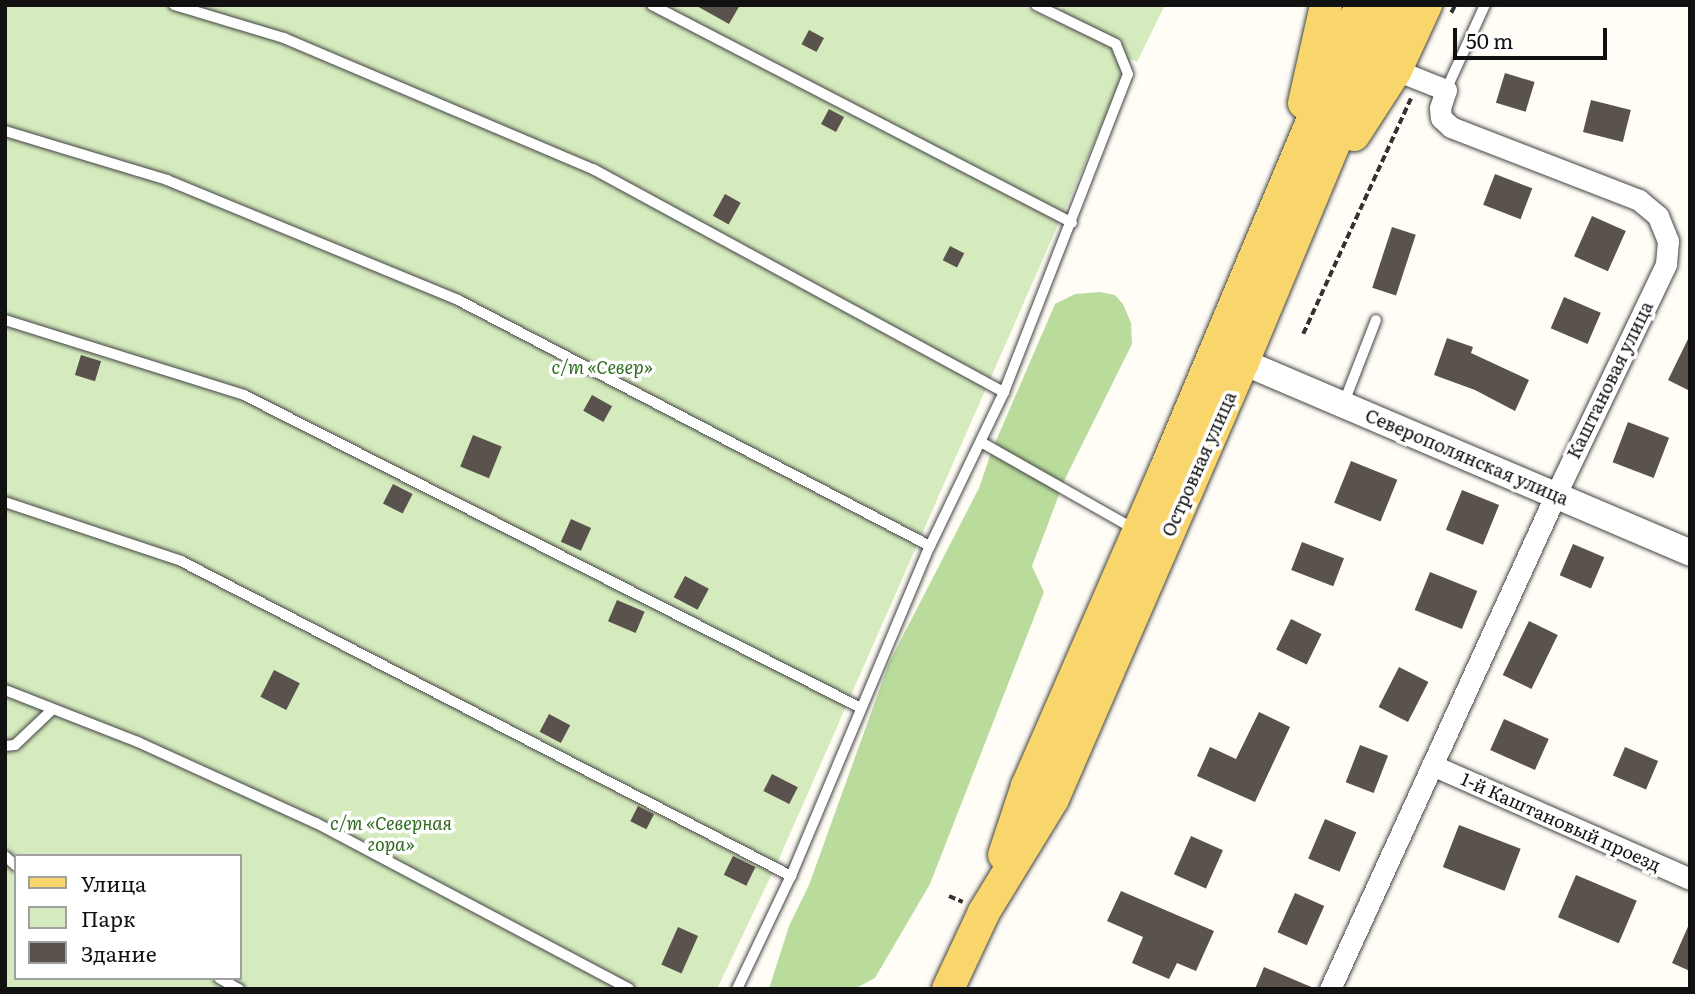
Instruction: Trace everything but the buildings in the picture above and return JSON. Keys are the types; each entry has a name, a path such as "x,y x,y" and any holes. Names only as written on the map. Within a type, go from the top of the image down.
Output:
{"main road":[{"path":"1296,199 1326,5"},
{"name":"Островная улица","path":"984,912 1053,799 1243,362 1361,5"},
{"name":"Островная улица","path":"948,989 984,912 1027,786 1139,531 1296,199 1392,5"},
{"path":"1296,199 1404,83 1426,5"}],"street":[{"path":"1404,83 1446,90"},
{"name":"Каштановая улица","path":"1331,989 1556,494 1666,264 1668,241 1658,216 1639,200 1451,127 1441,118 1440,108 1446,90"},
{"name":"Северополянская улица","path":"1243,362 1690,553"},
{"name":"1-й Каштановый проезд","path":"1432,765 1690,879"}],"lane":[{"path":"174,5 284,38 593,169 1004,391"},
{"path":"652,5 1072,223"},
{"path":"737,989 791,876 859,707 930,546 1004,391 1072,223 1128,74 1116,44 1037,5"},
{"path":"1446,90 1485,5"},
{"path":"5,131 167,180 458,300 930,546"},
{"path":"5,320 244,395 859,707"},
{"path":"1343,405 1376,320"},
{"path":"981,442 1139,531"},
{"path":"5,502 181,561 791,876"},
{"path":"5,690 138,742 316,823 629,989"},
{"path":"5,746 15,745 53,709"},
{"path":"223,980 239,989"}],"path":[{"path":"1303,334 1404,83"}],"green space":[{"name":"с/т «Север»","path":"5,5 1022,5 1054,21 1064,5 1165,5 1137,62 1131,59 778,861 717,989 5,989"},
{"path":"1100,292 1115,295 1123,304 1131,323 1132,344 1065,479 1032,566 1044,592 930,884 875,978 854,989 769,989 789,926 809,885 889,663 979,488 992,450 1055,304 1075,294"}],"park label":[{"name":"с/т «Северная гора»","path":"391,834"}]}
